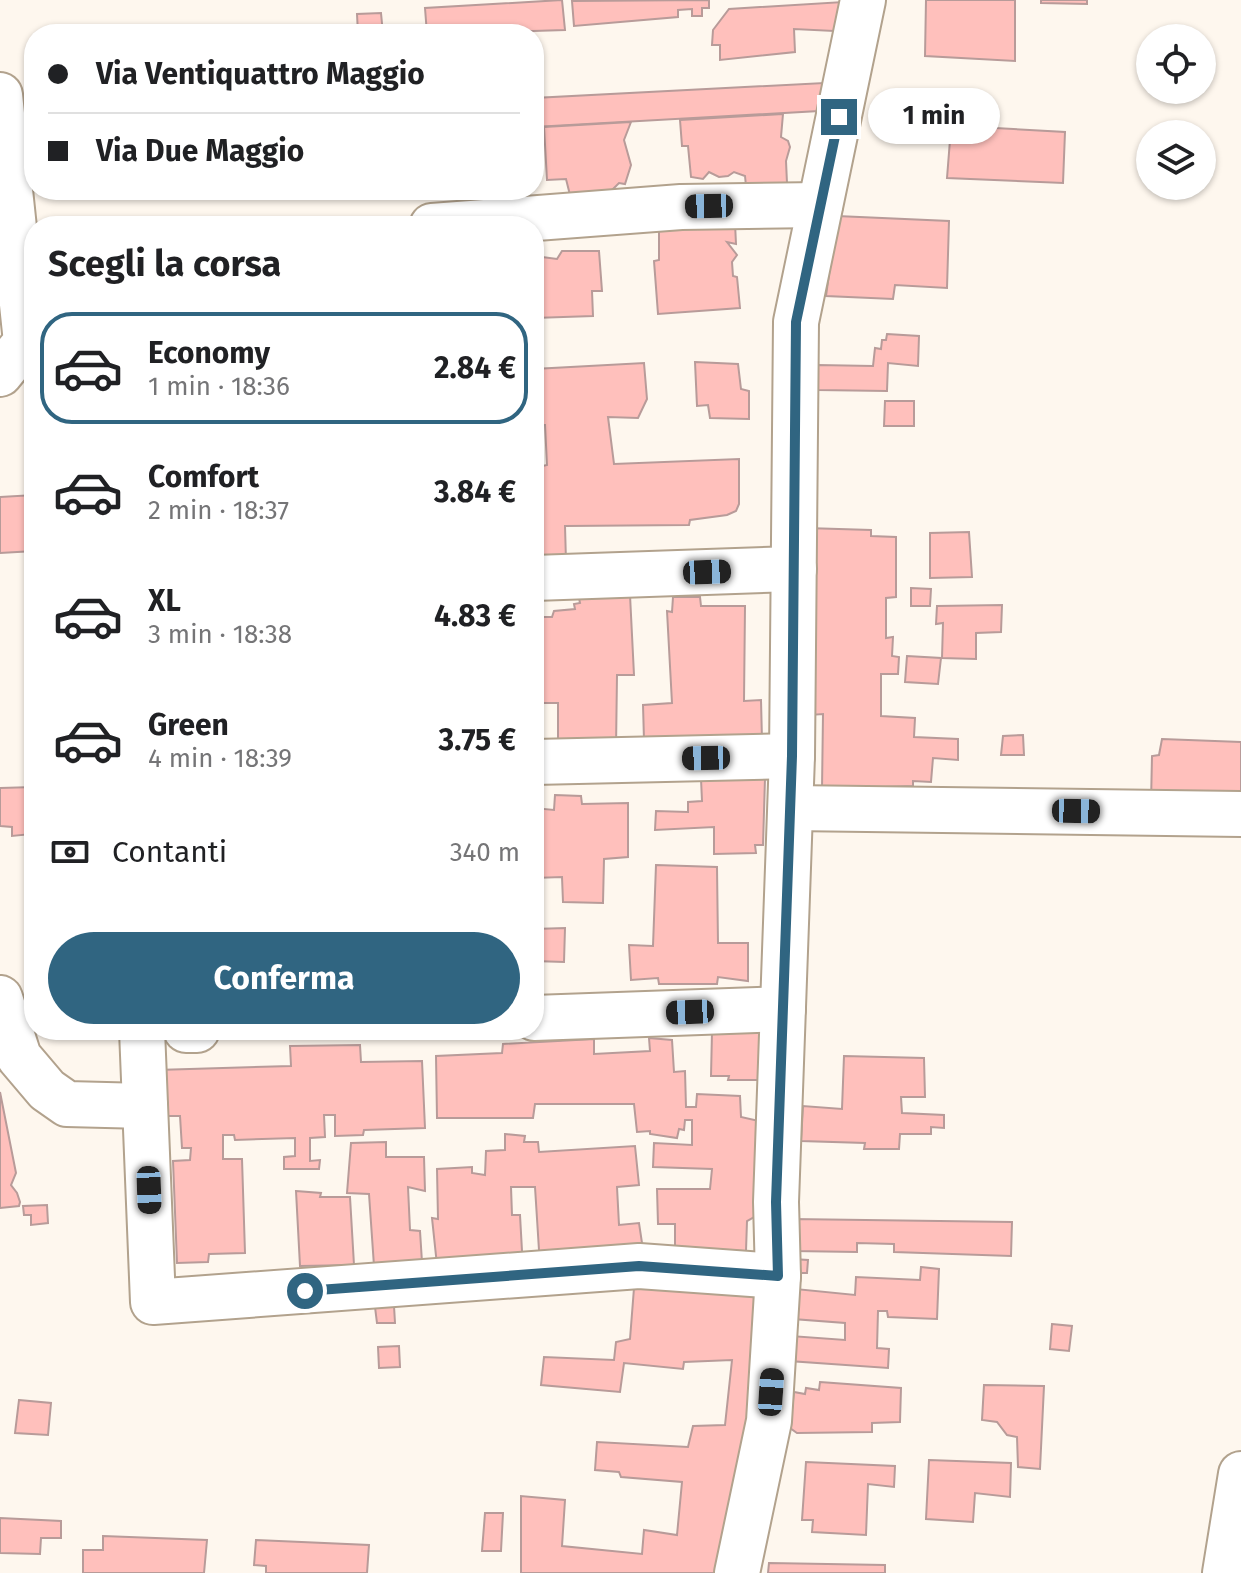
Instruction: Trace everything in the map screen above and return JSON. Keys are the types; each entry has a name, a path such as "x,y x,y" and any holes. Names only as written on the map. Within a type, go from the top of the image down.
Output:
{"street":[{"path":"737,1573 769,1421 778,1276 776,1202 792,756 796,322 863,0"},
{"path":"0,95 24,323"},
{"path":"544,217 681,207 820,205"},
{"path":"0,374 24,344"},
{"path":"544,578 794,569"},
{"path":"544,762 792,756"},
{"path":"791,808 1241,814"},
{"path":"0,998 19,1057 47,1090 67,1104 145,1106"},
{"path":"544,1018 783,1009"},
{"path":"142,1040 153,1302 639,1266 778,1276"},
{"path":"1225,1573 1241,1474"}],"building":[{"path":"562,0 565,30 544,31 544,24 426,24 425,8"},
{"path":"709,0 709,8 702,8 702,16 692,16 692,9 678,10 678,17 574,26 572,1"},
{"path":"926,0 1015,0 1015,61 925,56"},
{"path":"1041,0 1087,0 1087,4 1041,3"},
{"path":"843,2 834,31 794,29 795,52 720,60 720,45 712,45 713,30 729,9"},
{"path":"381,13 382,24 358,24 357,14"},
{"path":"824,83 819,111 544,126 544,97"},
{"path":"783,114 781,137 788,141 790,147 786,161 787,183 746,186 745,176 734,172 719,177 709,172 703,179 691,177 688,146 682,146 680,120"},
{"path":"631,122 624,140 631,165 625,184 619,183 612,190 571,199 566,179 547,180 544,127"},
{"path":"958,126 1065,132 1063,183 947,178 950,140 956,140"},
{"path":"837,216 949,221 947,288 895,285 893,299 826,296"},
{"path":"735,223 736,244 727,242 737,255 732,262 740,308 658,314 654,261 659,260 659,230"},
{"path":"562,251 599,251 602,291 592,291 593,316 544,318 544,257 557,259"},
{"path":"887,334 919,336 918,366 888,363 887,391 818,390 818,365 873,366 875,348 881,349 882,340 886,340"},
{"path":"695,362 738,364 741,389 749,391 749,419 710,418 708,405 697,406"},
{"path":"644,363 647,399 638,418 608,417 614,464 739,459 739,504 736,511 690,520 689,525 565,526 566,561 544,562 544,466 547,465 544,368"},
{"path":"885,401 914,401 914,426 884,426"},
{"path":"24,496 24,552 0,553 0,497"},
{"path":"806,528 871,530 871,536 896,537 896,597 886,598 886,638 893,637 892,656 899,657 898,674 881,674 881,716 915,718 914,737 958,739 958,760 933,758 931,782 913,781 913,786 822,789 823,714 810,715"},
{"path":"969,532 972,577 930,578 930,533"},
{"path":"911,588 931,589 930,606 911,606"},
{"path":"630,595 634,675 617,675 616,748 558,748 558,703 544,703 544,617 552,617 554,611 575,609 574,604 580,603 579,598"},
{"path":"673,597 700,597 701,606 745,606 744,701 761,700 762,740 644,740 643,705 672,703 667,611 672,612"},
{"path":"1002,605 1001,632 976,633 976,659 942,658 943,623 936,624 937,606"},
{"path":"907,656 941,658 938,684 905,682"},
{"path":"1023,735 1024,755 1001,755 1003,736"},
{"path":"1162,739 1241,742 1241,806 1151,803 1152,756 1159,755"},
{"path":"765,778 763,845 755,845 756,853 714,854 714,827 655,830 656,811 688,812 688,802 702,801 701,779"},
{"path":"24,787 24,835 12,836 12,827 0,826 0,788"},
{"path":"555,795 581,796 582,804 628,803 628,857 604,859 603,903 563,902 562,877 544,878 544,809 554,810"},
{"path":"656,865 717,867 718,943 748,943 748,981 718,977 717,984 659,984 658,978 631,980 629,945 653,946"},
{"path":"565,928 564,962 544,961 544,929"},
{"path":"764,1030 764,1080 728,1080 729,1076 711,1076 712,1032"},
{"path":"649,1038 672,1040 674,1072 685,1071 686,1107 696,1107 697,1094 740,1096 741,1117 759,1121 758,1215 747,1221 746,1251 675,1250 675,1224 658,1224 657,1189 710,1189 712,1169 653,1167 654,1143 692,1145 692,1120 685,1120 684,1130 679,1129 677,1138 650,1134 650,1131 637,1132 634,1104 535,1104 533,1118 437,1118 436,1056 502,1053 503,1044 594,1039 594,1054 650,1051"},
{"path":"360,1045 361,1062 422,1061 425,1128 364,1130 363,1135 335,1136 335,1115 324,1115 325,1137 310,1138 310,1161 320,1160 319,1169 284,1169 284,1157 295,1156 295,1138 235,1140 234,1135 223,1135 223,1159 242,1159 245,1253 209,1254 208,1262 177,1263 173,1161 190,1160 191,1148 182,1148 180,1116 159,1116 157,1070 291,1066 290,1046"},
{"path":"844,1056 924,1058 925,1097 901,1097 902,1113 944,1115 944,1128 931,1127 931,1134 900,1134 899,1149 864,1149 865,1143 801,1141 803,1106 842,1109"},
{"path":"0,1092 16,1173 11,1185 20,1202 19,1206 0,1208"},
{"path":"505,1134 525,1136 524,1142 538,1142 539,1152 635,1146 639,1185 617,1187 619,1225 639,1223 644,1256 540,1266 535,1187 511,1187 512,1215 520,1215 523,1269 437,1265 432,1218 438,1219 437,1169 472,1167 472,1173 485,1175 486,1151 505,1150"},
{"path":"386,1142 386,1157 424,1157 425,1191 408,1187 410,1230 420,1231 422,1262 374,1266 369,1194 347,1193 351,1143"},
{"path":"296,1191 321,1193 320,1197 350,1197 354,1265 300,1266"},
{"path":"47,1205 48,1223 31,1225 31,1215 24,1215 23,1206"},
{"path":"792,1219 1012,1222 1011,1256 894,1252 894,1244 857,1243 857,1252 793,1251"},
{"path":"792,1259 808,1260 807,1273 792,1273"},
{"path":"921,1267 939,1269 937,1319 888,1317 887,1311 878,1311 877,1348 889,1349 888,1368 789,1361 791,1336 845,1340 845,1323 793,1319 796,1289 855,1295 856,1277 920,1280"},
{"path":"634,1288 767,1295 731,1573 521,1573 521,1496 565,1500 562,1546 642,1554 644,1530 677,1535 682,1482 621,1477 619,1472 595,1470 597,1442 688,1447 693,1426 725,1425 732,1360 684,1362 683,1369 624,1363 620,1392 541,1385 544,1357 614,1360 616,1342 630,1339"},
{"path":"394,1306 395,1323 377,1323 375,1307"},
{"path":"1052,1324 1072,1326 1069,1351 1050,1349"},
{"path":"399,1346 400,1367 379,1368 378,1347"},
{"path":"820,1382 901,1388 900,1422 872,1423 872,1432 797,1433 790,1428 794,1392 805,1394 806,1388 819,1390"},
{"path":"984,1385 1044,1386 1040,1469 1018,1467 1017,1437 1007,1435 997,1422 982,1420"},
{"path":"19,1400 51,1403 48,1435 15,1433"},
{"path":"929,1460 1011,1463 1010,1497 975,1493 973,1522 926,1519"},
{"path":"806,1462 895,1466 894,1487 868,1484 866,1535 812,1532 813,1520 802,1520"},
{"path":"485,1513 503,1513 501,1551 482,1551"},
{"path":"0,1518 61,1521 61,1538 41,1538 40,1554 0,1553"},
{"path":"103,1536 207,1540 204,1573 83,1573 83,1550 103,1550"},
{"path":"256,1540 369,1545 367,1573 266,1573 266,1566 254,1565"},
{"path":"769,1563 885,1565 885,1573 768,1573"}],"route":[{"path":"305,1291 639,1266 778,1276 776,1202 792,756 796,322 839,117"}]}
